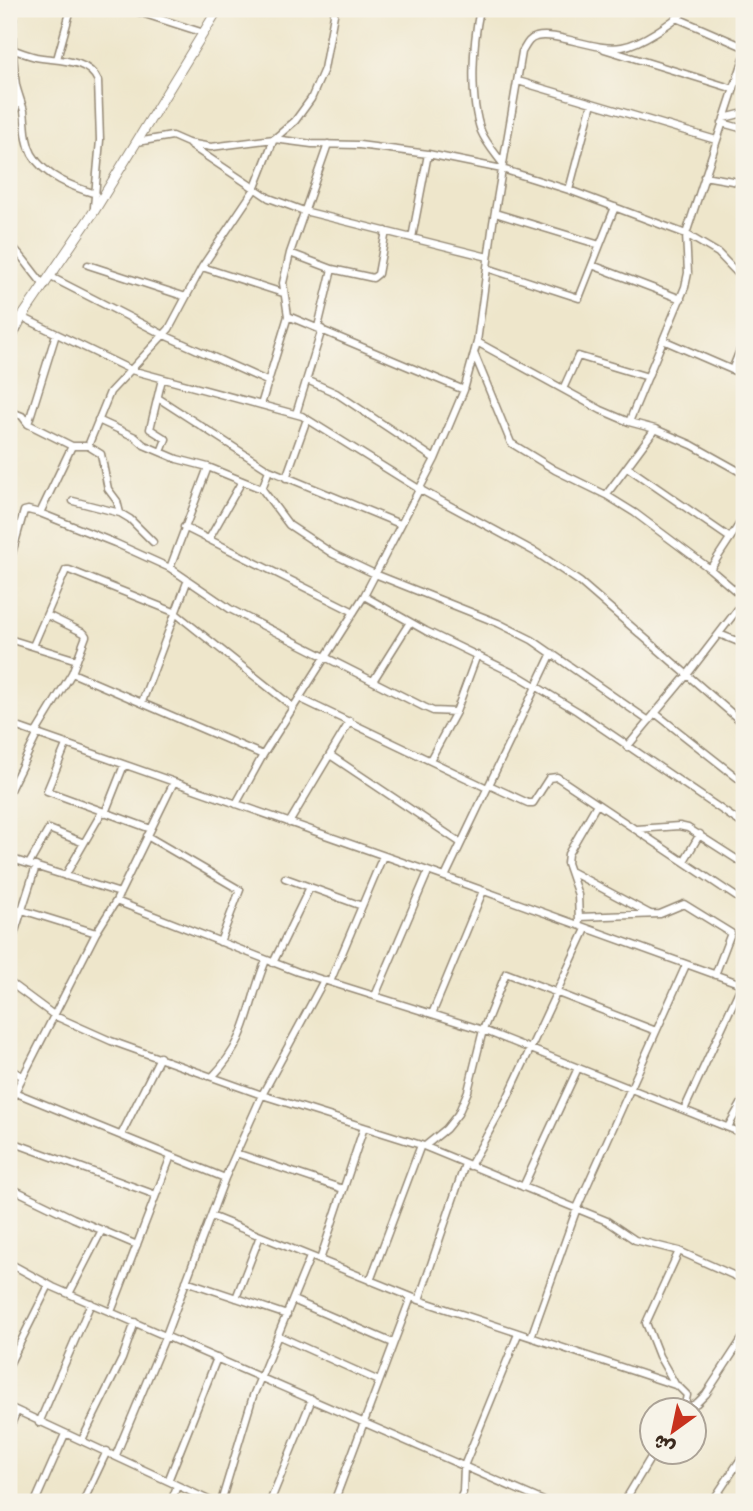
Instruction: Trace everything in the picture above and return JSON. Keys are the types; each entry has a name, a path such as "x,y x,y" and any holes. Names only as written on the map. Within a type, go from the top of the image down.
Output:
{"street":[{"path":"14,9 13,88 24,110 27,139 33,155 58,178 75,188 96,194"},
{"path":"57,58 71,9"},
{"path":"129,9 204,33"},
{"path":"156,18 158,9"},
{"path":"9,342 22,317 93,213 218,9"},
{"path":"88,446 110,392 174,322 202,267 254,190 274,139 295,121 311,99 324,69 335,9"},
{"path":"480,9 473,62 477,112 486,141 503,167"},
{"path":"599,47 622,47 677,19 687,9"},
{"path":"677,19 744,47"},
{"path":"236,804 262,755 364,596 435,459 464,390 477,342 488,257 522,52 529,40 545,36 599,47 734,89"},
{"path":"12,49 39,58 57,58 89,69 98,81 100,140 93,213"},
{"path":"629,422 681,299 688,273 685,234 744,58"},
{"path":"517,81 716,140"},
{"path":"9,129 19,96"},
{"path":"569,190 592,103"},
{"path":"723,120 744,113"},
{"path":"723,120 744,129"},
{"path":"137,142 172,136 188,144 254,190 304,211 488,257"},
{"path":"188,144 222,147 274,139 359,145 503,167 685,234 718,253 744,280"},
{"path":"261,405 288,316 282,283 328,144"},
{"path":"412,238 428,154"},
{"path":"704,176 744,184"},
{"path":"487,268 577,299 581,297 615,206"},
{"path":"495,213 600,245"},
{"path":"290,253 332,269 376,277 386,231"},
{"path":"9,244 45,286"},
{"path":"88,265 186,297"},
{"path":"592,265 681,299"},
{"path":"202,267 283,293"},
{"path":"296,414 320,328 332,269"},
{"path":"51,276 164,335 269,382"},
{"path":"288,316 464,390"},
{"path":"22,317 131,370 307,419 419,489 537,553 580,582 744,724"},
{"path":"28,424 56,334"},
{"path":"663,340 744,375"},
{"path":"732,370 744,340"},
{"path":"477,342 601,410 692,445 744,474"},
{"path":"474,353 511,443 635,513 710,569 744,599 687,675 627,747"},
{"path":"563,389 578,356 648,377"},
{"path":"161,452 166,439 150,429 162,379"},
{"path":"307,380 335,393 435,459"},
{"path":"158,398 269,470 400,524"},
{"path":"9,411 22,416 28,424 72,446 96,449 100,454 108,489 117,500 120,513"},
{"path":"286,478 307,419"},
{"path":"98,420 135,437 144,445 262,489 290,527 333,554 375,574 498,623 552,653 649,721"},
{"path":"606,495 655,429"},
{"path":"40,513 72,446"},
{"path":"170,568 208,467"},
{"path":"627,467 730,538"},
{"path":"262,489 269,470"},
{"path":"209,539 242,481"},
{"path":"73,500 120,513 153,542"},
{"path":"9,565 24,511 40,513 170,568 230,609 429,710 456,712"},
{"path":"710,569 744,517"},
{"path":"184,527 354,612"},
{"path":"33,646 67,570 174,612 293,707"},
{"path":"142,702 187,582"},
{"path":"364,596 536,686 744,825"},
{"path":"10,787 36,734 72,673 86,634 47,615"},
{"path":"373,681 410,622"},
{"path":"719,634 744,645"},
{"path":"9,639 77,660"},
{"path":"445,877 552,653"},
{"path":"430,760 456,712 477,655"},
{"path":"72,673 262,755"},
{"path":"299,698 528,803 533,803 553,776 744,902"},
{"path":"655,713 744,783"},
{"path":"289,823 350,721"},
{"path":"9,724 743,985 684,1110"},
{"path":"66,745 46,790 149,833 240,890 220,942"},
{"path":"330,755 461,843"},
{"path":"65,876 103,813 124,765"},
{"path":"9,1104 96,933 116,901 174,782"},
{"path":"419,1300 468,1165 506,1101 583,928 579,917 578,895 567,863 570,849 597,804"},
{"path":"635,829 679,826 700,834 744,864"},
{"path":"9,950 33,865 49,829 84,843"},
{"path":"684,861 700,834"},
{"path":"116,1455 166,1335 225,1178 262,1094 327,981 383,856"},
{"path":"9,859 120,893"},
{"path":"569,870 652,915"},
{"path":"375,996 428,872"},
{"path":"285,878 362,906"},
{"path":"213,1076 230,1058 240,1041 269,962 310,887"},
{"path":"432,1014 483,891"},
{"path":"116,901 269,962 483,1030 744,1134"},
{"path":"579,917 652,915 666,912 682,903 728,930 731,937 715,975"},
{"path":"9,906 96,933"},
{"path":"531,1337 577,1208 685,965"},
{"path":"370,1281 423,1146 446,1129 458,1114 468,1091 483,1030 506,973 656,1031"},
{"path":"9,982 55,1016 111,1041 423,1146 607,1221 635,1240 680,1251 744,1280"},
{"path":"121,1135 160,1058"},
{"path":"523,1187 578,1068"},
{"path":"9,1069 22,1076"},
{"path":"14,1092 225,1178"},
{"path":"728,1127 744,1099"},
{"path":"320,1260 364,1127"},
{"path":"9,1141 156,1195"},
{"path":"236,1153 343,1189"},
{"path":"111,1312 171,1156"},
{"path":"9,1187 137,1245"},
{"path":"211,1216 419,1300 674,1384 682,1388 687,1396"},
{"path":"69,1294 102,1230"},
{"path":"236,1297 260,1236"},
{"path":"674,1384 646,1324 680,1251"},
{"path":"221,1502 253,1396 310,1257"},
{"path":"9,1263 69,1294 546,1502"},
{"path":"186,1281 287,1315"},
{"path":"9,1365 49,1285"},
{"path":"334,1502 411,1297"},
{"path":"293,1300 393,1343"},
{"path":"39,1423 91,1303"},
{"path":"82,1440 122,1359 135,1322"},
{"path":"459,1502 463,1492 464,1466 518,1334"},
{"path":"279,1336 379,1381"},
{"path":"704,1396 744,1336"},
{"path":"168,1480 217,1358"},
{"path":"271,1502 312,1399"},
{"path":"9,1407 214,1502"},
{"path":"9,1429 16,1411"},
{"path":"35,1502 65,1434"},
{"path":"83,1502 107,1451"},
{"path":"712,1502 744,1454"},
{"path":"624,1502 645,1466"},
{"path":"171,1502 177,1486"}]}
